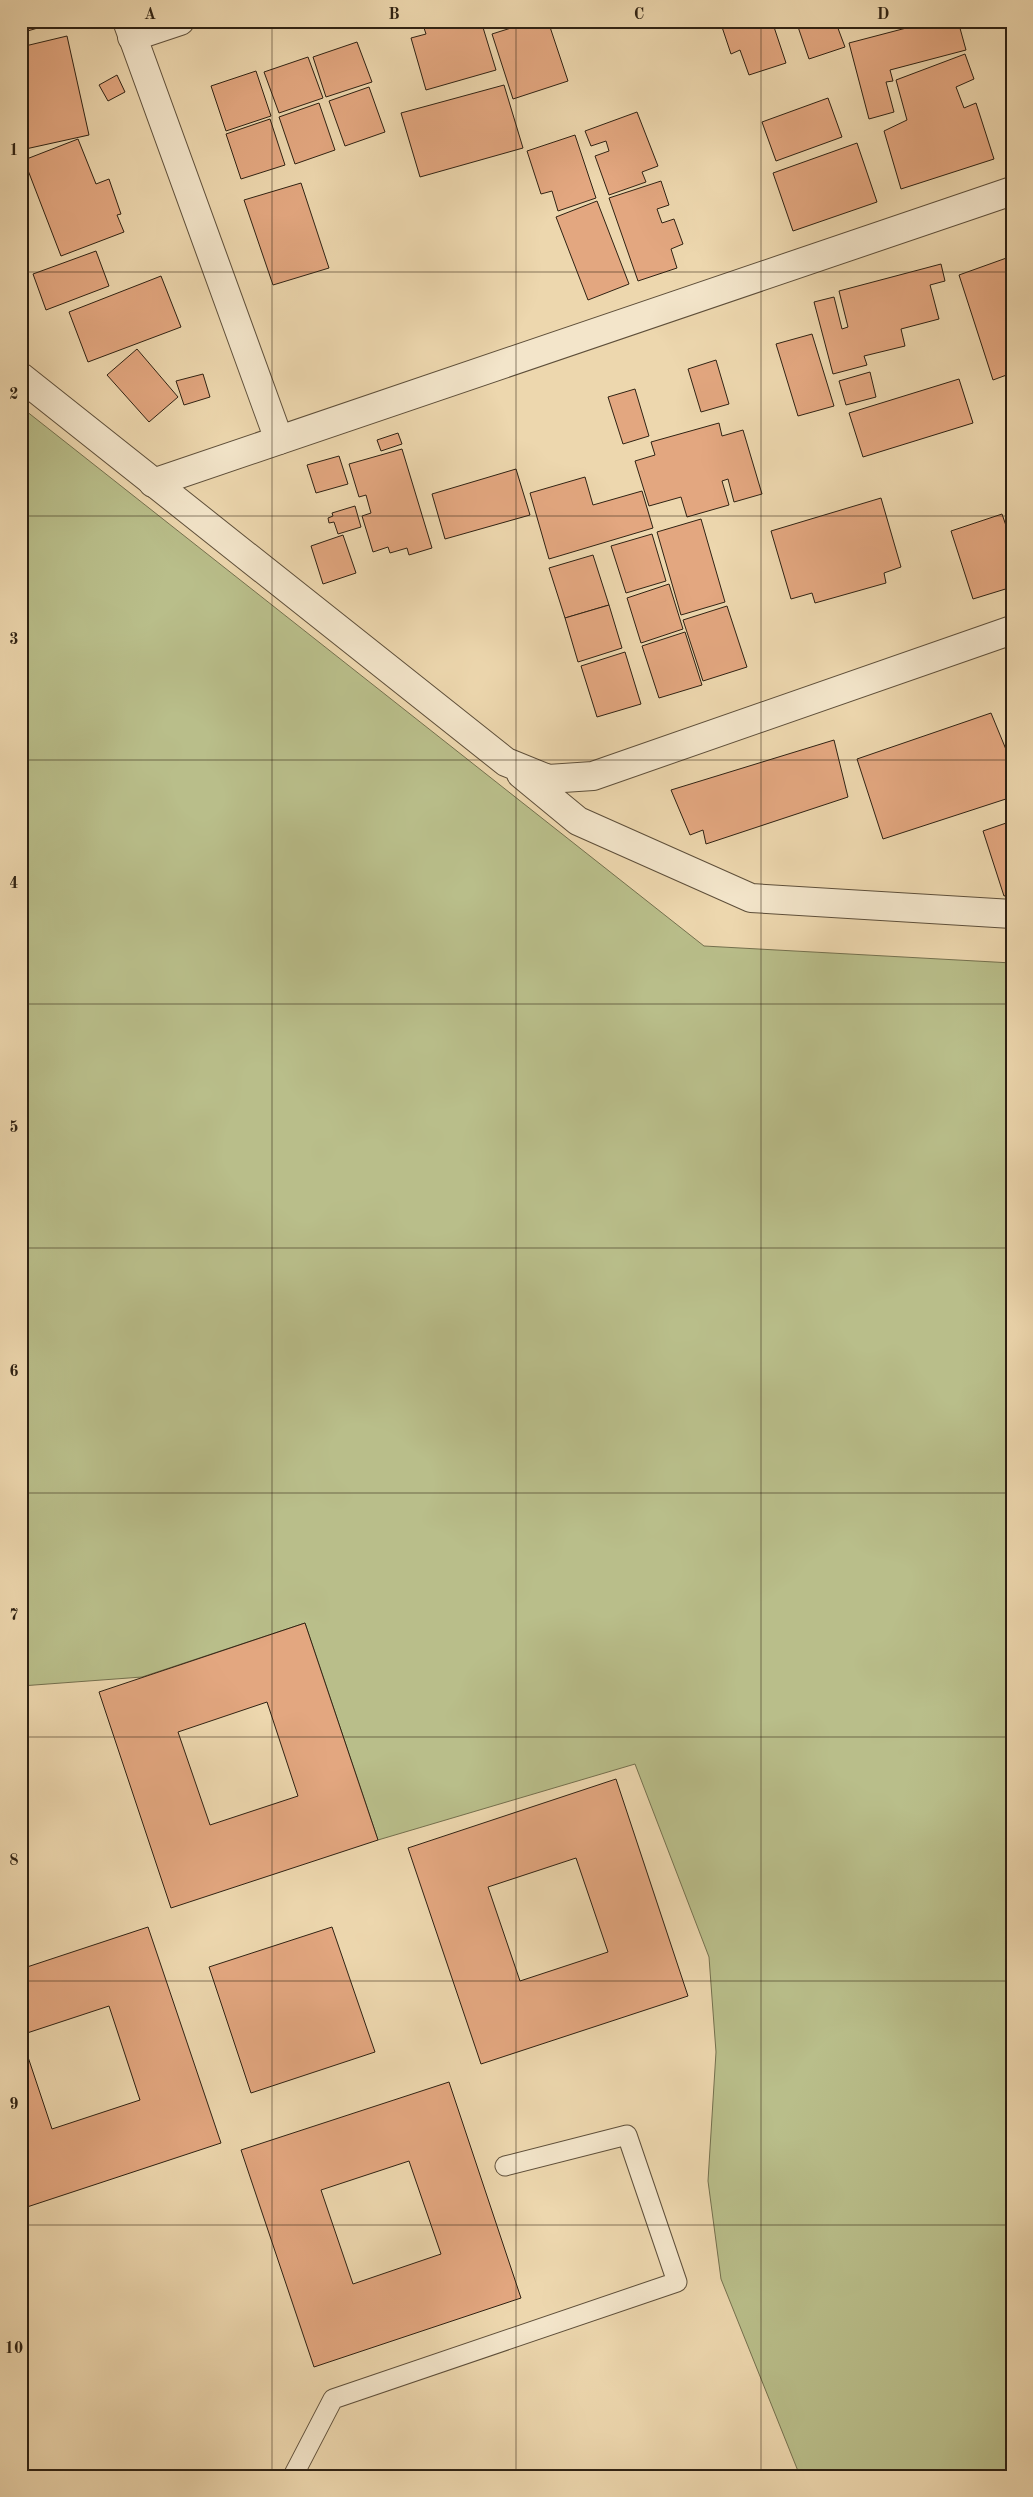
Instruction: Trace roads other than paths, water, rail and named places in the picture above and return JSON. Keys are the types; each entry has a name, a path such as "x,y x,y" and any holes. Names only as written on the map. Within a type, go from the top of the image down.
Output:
{"street":[{"path":"180,21 129,29 279,440"},
{"path":"153,483 1012,191"},
{"path":"21,377 578,821 751,898 1012,914"},
{"path":"506,762 548,778 594,776 1012,630"}],"lane":[{"path":"293,2476 333,2399 677,2282 627,2135 505,2166"}]}
